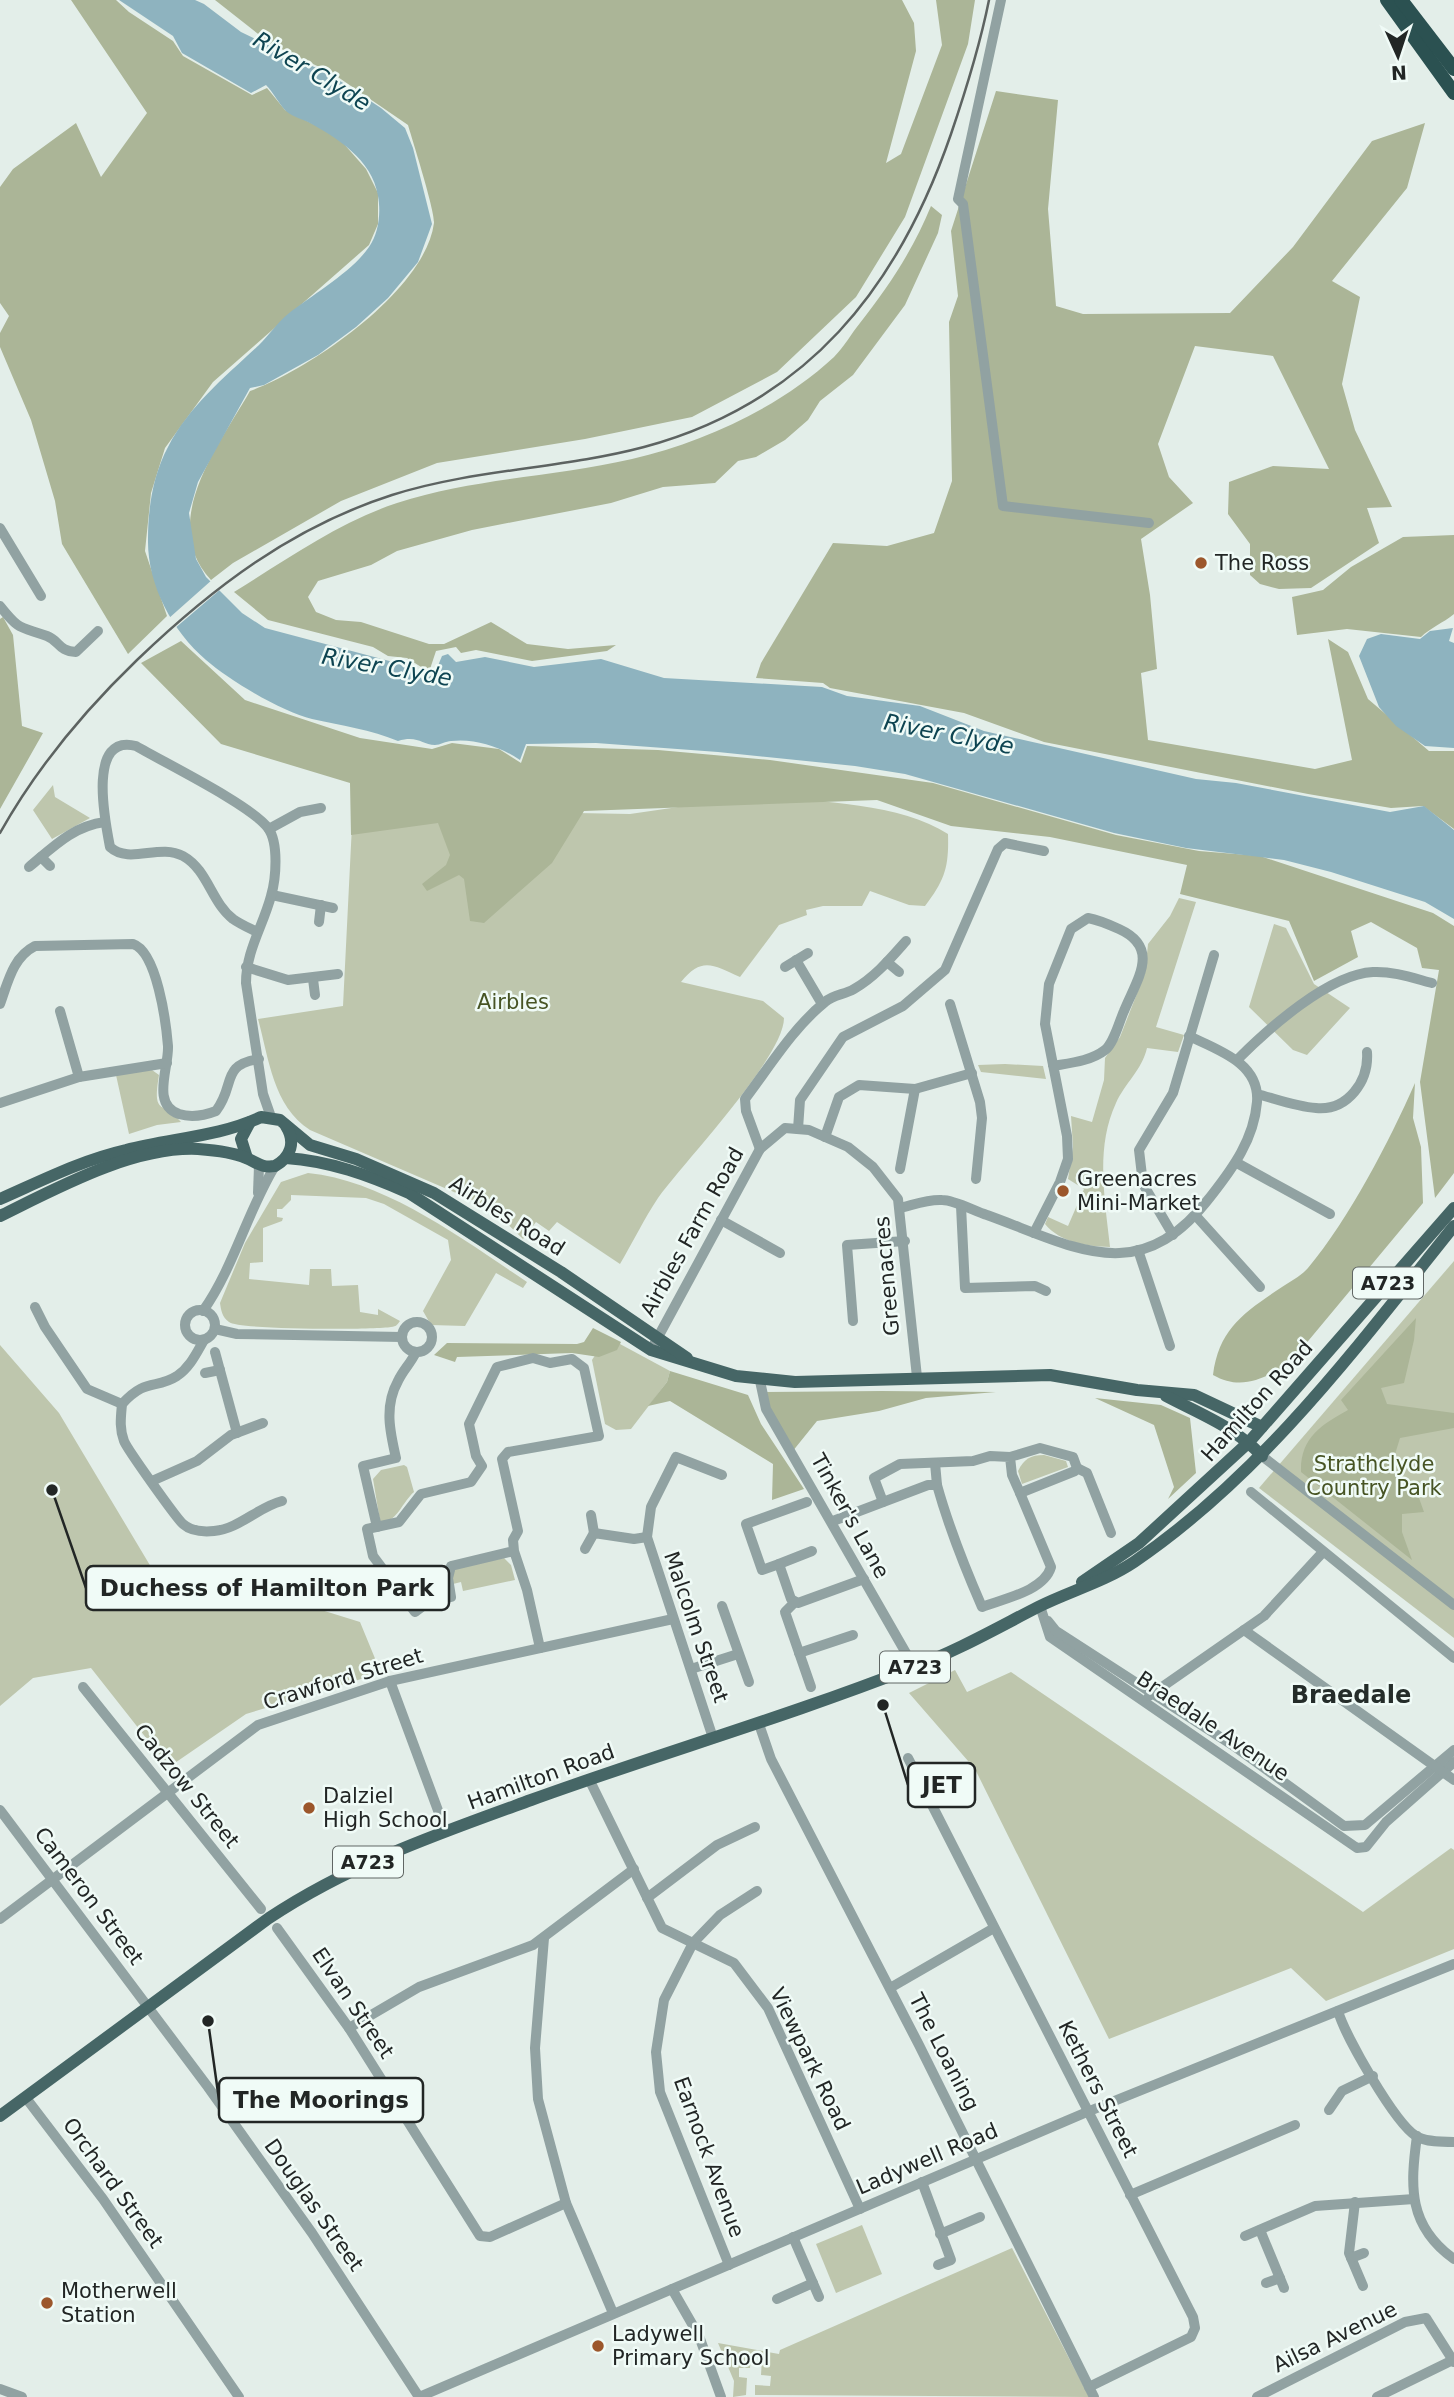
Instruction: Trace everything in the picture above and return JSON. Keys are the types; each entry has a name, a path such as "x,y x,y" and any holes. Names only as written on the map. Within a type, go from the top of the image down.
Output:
{"highway":[{"path":"1387,0 1454,93"},
{"path":"1401,0 1454,69"}],"main road":[{"name":"Airbles Road","path":"261,1118 285,1125 310,1145 356,1159 434,1193 656,1335 696,1364"},
{"path":"247,1158 241,1139 261,1118"},
{"path":"0,1199 88,1161 124,1150 208,1136 261,1118"},
{"path":"280,1162 292,1142 285,1125"},
{"path":"0,1216 96,1172 144,1157 198,1149 247,1158 259,1166"},
{"name":"Airbles Road","path":"259,1166 319,1160 368,1175 409,1193 651,1350 760,1381 1050,1375 1161,1393 1194,1395 1262,1427"},
{"name":"Hamilton Road","path":"0,2116 147,2006 309,1892 365,1863 589,1779 759,1724 914,1667 1042,1611 1139,1542 1249,1442 1454,1208"},
{"name":"Hamilton Road","path":"1065,1594 1108,1578 1136,1560 1262,1456 1336,1372 1454,1226"},
{"name":"Airbles Road","path":"1161,1393 1201,1411 1249,1442 1262,1456"}],"street":[{"path":"1001,0 958,198 962,204 1003,506 1149,523"},
{"path":"0,528 41,596"},
{"path":"34,583 44,577"},
{"path":"0,606 16,626 32,634 48,636 65,652 76,652 99,631"},
{"path":"257,932 233,919 197,867 181,855 164,851 125,855 116,853 110,847 105,822 103,764 115,748 125,743 136,746 223,796 269,829 274,849 272,895 246,967 264,1094 261,1118"},
{"path":"269,829 309,816 321,808"},
{"path":"29,867 62,838 87,824 105,822"},
{"path":"798,1129 800,1100 843,1037 902,1006 945,970 998,849 1005,843 1044,851"},
{"path":"41,856 50,866"},
{"path":"272,895 333,908"},
{"path":"319,922 321,905"},
{"path":"1034,1233 1060,1182 1068,1159 1067,1136 1053,1066 1045,1024 1049,984 1071,929 1088,918 1132,935 1143,947 1144,960 1108,1049 1093,1056 1053,1066"},
{"path":"760,1149 746,1111 745,1099 788,1040 822,1004 833,995 851,991 862,984 906,941"},
{"path":"0,1004 17,961 24,951 35,946 120,943 142,947 155,974 168,1046 163,1091 165,1102 174,1112 188,1117 216,1111 223,1101 234,1069 240,1062 259,1059"},
{"path":"785,967 808,953"},
{"path":"1173,1235 1143,1184 1139,1150 1173,1093 1214,955"},
{"path":"796,960 822,1004"},
{"path":"887,962 899,972"},
{"path":"246,967 288,981 338,974"},
{"path":"1238,1059 1287,1017 1342,980 1375,972 1432,983"},
{"path":"313,979 316,995"},
{"path":"950,1003 972,1073 982,1118 976,1179"},
{"path":"73,1013 60,1013 79,1077"},
{"path":"900,1208 943,1199 1095,1254 1138,1250 1173,1235 1196,1216 1237,1163 1255,1118 1257,1094 1238,1059 1189,1036"},
{"path":"1257,1094 1315,1108 1341,1103 1358,1090 1365,1074 1367,1052"},
{"path":"0,1103 79,1077 167,1063"},
{"path":"825,1137 839,1097 859,1085 915,1089 972,1073"},
{"path":"900,1169 915,1089"},
{"name":"Airbles Farm Road","path":"651,1350 656,1335 760,1149 785,1128 798,1129"},
{"name":"Greenacres","path":"798,1129 848,1147 873,1167 898,1199 905,1241 917,1377"},
{"path":"215,1329 207,1313 258,1193 280,1162"},
{"path":"1237,1163 1330,1214"},
{"path":"258,1193 259,1166"},
{"path":"961,1206 965,1288 1035,1286 1046,1291"},
{"path":"1196,1216 1260,1287"},
{"path":"722,1220 780,1253"},
{"path":"853,1321 847,1245 905,1241"},
{"path":"1138,1250 1170,1346"},
{"path":"35,1307 45,1327 87,1389 122,1404"},
{"path":"199,1340 188,1334 186,1321 193,1312 207,1313"},
{"path":"377,1527 363,1466 396,1458 390,1433 389,1404 399,1378 416,1352 430,1344 431,1334 427,1326 418,1322 408,1324 401,1337"},
{"path":"282,1501 265,1505 230,1528 216,1531 192,1530 183,1524 124,1442 120,1426 122,1404 139,1388 176,1376 186,1367 199,1340 215,1329 237,1334 401,1337"},
{"path":"401,1337 405,1346 416,1352"},
{"path":"215,1352 237,1433"},
{"path":"482,1466 476,1456 469,1424 498,1367 533,1358 550,1363 572,1359 582,1365 599,1436 508,1452 502,1459 518,1531 513,1540 514,1551 527,1590 540,1648"},
{"path":"205,1373 220,1370"},
{"name":"Tinker's Lane","path":"760,1381 766,1409 833,1521 914,1667"},
{"path":"152,1481 197,1461 237,1433 264,1423"},
{"path":"883,1502 874,1478 882,1471 900,1464 1010,1457 1040,1448 1073,1457 1076,1468"},
{"path":"1262,1456 1454,1605"},
{"name":"Malcolm Street","path":"713,1738 647,1538 651,1507 676,1457 722,1475"},
{"path":"935,1463 937,1485 956,1549 982,1608 1026,1591 1049,1574 1051,1567 1012,1475 1010,1457"},
{"path":"502,1464 482,1466 471,1482 421,1494 399,1522 367,1529 373,1556 415,1612 427,1603 451,1597 447,1578 451,1566 514,1551"},
{"path":"1020,1493 1075,1471 1076,1468"},
{"path":"1076,1468 1087,1473 1111,1533"},
{"path":"833,1521 928,1485 937,1485"},
{"path":"1251,1492 1454,1658"},
{"path":"807,1502 746,1524 762,1570 812,1551"},
{"path":"584,1549 594,1533 592,1515"},
{"path":"594,1533 634,1539 647,1538"},
{"path":"1141,1700 1264,1616 1324,1552"},
{"path":"779,1564 795,1602"},
{"path":"811,1687 785,1612 795,1602 864,1579"},
{"path":"722,1606 749,1682"},
{"name":"Braedale Avenue","path":"1042,1611 1056,1630 1234,1746 1344,1826 1360,1826"},
{"name":"Braedale Avenue","path":"1042,1611 1051,1637 1141,1700 1357,1848 1366,1847 1373,1838"},
{"name":"Crawford Street","path":"0,1919 258,1725 390,1681 673,1619"},
{"path":"1244,1630 1454,1780"},
{"path":"799,1653 853,1635"},
{"path":"691,1669 738,1654"},
{"path":"390,1681 446,1832"},
{"name":"Cadzow Street","path":"83,1687 261,1909"},
{"name":"The Loaning","path":"759,1724 771,1759 890,1988 1094,2397"},
{"path":"1454,1750 1360,1826 1373,1838 1386,1822 1454,1762"},
{"name":"Kethers Street","path":"908,1758 1193,2318 1195,2328 1191,2337 1089,2387"},
{"name":"Viewpark Road","path":"589,1779 662,1928 734,1963 768,2008 860,2209"},
{"name":"Cameron Street","path":"0,1810 147,2006"},
{"path":"647,1898 717,1845 755,1827"},
{"path":"349,2028 419,1987 533,1945 634,1869"},
{"name":"Earnock Avenue","path":"729,2265 660,2092 656,2052 664,2000 693,1943 720,1915 757,1891"},
{"path":"890,1988 994,1927"},
{"name":"Elvan Street","path":"277,1928 349,2028 480,2236 490,2237 566,2203"},
{"path":"544,1938 535,2048 538,2099 566,2203 613,2314"},
{"name":"Ladywell Road","path":"419,2397 1087,2112 1454,1964"},
{"name":"Douglas Street","path":"147,2006 312,2233 419,2397"},
{"path":"1338,2011 1343,2027 1387,2105 1417,2136 1454,2142"},
{"path":"1329,2110 1342,2091 1373,2076"},
{"name":"Orchard Street","path":"26,2098 103,2199 239,2397"},
{"path":"1130,2195 1295,2125"},
{"path":"1417,2136 1410,2182 1419,2218 1440,2249 1454,2259"},
{"path":"922,2182 951,2260 938,2265"},
{"path":"1245,2236 1315,2206 1414,2199"},
{"path":"1355,2203 1351,2258 1363,2286"},
{"path":"940,2234 980,2217"},
{"path":"1261,2230 1282,2283 1266,2283"},
{"path":"793,2237 819,2297"},
{"path":"1351,2258 1364,2253"},
{"path":"777,2299 813,2283"},
{"path":"672,2288 699,2336 721,2397"},
{"name":"Ailsa Avenue","path":"1257,2397 1405,2322 1426,2318 1453,2361"},
{"path":"1377,2397 1453,2361"},
{"path":"0,2389 22,2397"}],"green space":[{"path":"71,0 116,0 129,12 173,41 183,56 252,95 267,88 285,110 337,136 366,169 378,193 378,224 369,245 213,382 165,448 151,493 145,551 167,616 128,654 62,544 55,501 31,420 0,347 0,333 9,316 0,303 0,187 13,169 76,123 101,177 147,113"},
{"path":"215,0 902,0 914,23 916,51 886,163 901,154 942,45 936,0 975,0 968,44 905,217 856,297 777,372 692,417 585,439 437,463 341,501 233,563 211,580 196,557 190,533 192,509 210,459 250,391 302,365 361,325 410,275 426,249 434,223 428,191 408,125 332,73 271,44"},
{"path":"996,91 1058,100 1048,209 1056,306 1083,314 1230,313 1293,247 1372,141 1425,123 1407,188 1332,281 1360,297 1342,384 1355,430 1392,507 1367,508 1379,543 1311,588 1279,589 1260,584 1250,575 1250,544 1228,514 1229,482 1273,466 1329,469 1273,356 1195,346 1158,444 1169,477 1193,503 1141,539 1157,669 1141,673 1148,740 1315,769 1352,760 1328,639 1348,652 1368,699 1429,751 1454,751 1454,829 1423,806 1391,808 1308,794 1044,742 964,713 830,688 823,683 756,678 761,663 833,543 887,546 934,533 952,481 949,322 958,296 951,231"},
{"path":"931,206 942,215 938,233 905,305 853,375 820,401 808,420 785,440 756,457 738,461 715,483 663,487 611,503 472,530 397,551 371,565 318,581 308,597 316,612 336,620 361,622 429,644 444,644 491,622 527,644 568,649 616,645 607,651 532,661 476,650 461,653 456,647 436,651 429,672 407,658 388,656 373,647 268,620 234,592 354,520 397,503 455,488 603,465 659,452 713,433 765,407 812,375 841,349 900,267"},
{"path":"1454,535 1454,614 1421,637 1347,629 1297,635 1292,597 1323,590 1351,567 1403,537"},
{"path":"3,617 13,635 22,726 43,733 0,809 0,619"},
{"path":"181,641 245,700 360,738 432,749 452,743 499,749 521,763 527,746 658,750 770,760 933,783 1116,835 1199,851 1260,856 1433,913 1454,926 1454,1173 1435,1198 1420,1082 1439,970 1422,968 1417,948 1371,922 1351,931 1358,957 1314,981 1289,921 1180,894 1187,865 1050,837 951,826 877,800 584,811 552,863 484,923 470,921 464,879 459,875 427,891 422,884 446,865 450,855 438,823 351,835 350,783 221,744 141,663"},
{"path":"53,785 55,797 90,818 52,839 33,810"},
{"name":"Airbles","path":"754,796 881,809 928,823 948,834 948,856 944,873 925,906 909,905 870,891 862,906 823,906 806,910 807,915 779,925 740,977 708,965 695,969 681,982 763,1001 784,1018 780,1035 768,1057 731,1109 658,1198 620,1264 557,1222 549,1231 536,1222 523,1239 491,1208 310,1130 288,1108 274,1080 258,1019 343,1006 352,825 577,813 630,814"},
{"path":"1179,898 1196,902 1156,1027 1184,1035 1178,1052 1147,1048 1145,1056 1116,1103 1110,1120 1103,1174 1110,1247 1074,1242 1045,1224 1048,1217 1068,1226 1084,1189 1068,1179 1073,1147 1071,1116 1092,1122 1104,1080 1105,1058 1120,1037 1145,973 1148,944 1170,916"},
{"path":"1274,924 1286,928 1314,984 1350,1008 1307,1055 1293,1050 1249,1007"},
{"path":"978,1065 1043,1066 1046,1079 981,1072"},
{"path":"152,1070 159,1075 158,1103 181,1122 157,1125 129,1134 116,1075"},
{"path":"1415,1083 1413,1118 1421,1147 1423,1203 1289,1364 1261,1378 1242,1383 1223,1380 1213,1375 1221,1345 1236,1323 1245,1313 1305,1271 1338,1227 1381,1155"},
{"path":"308,1173 337,1178 395,1200 451,1231 527,1282 523,1288 496,1273 465,1326 431,1325 423,1311 451,1260 448,1240 384,1204 366,1198 291,1195 291,1200 282,1209 277,1209 277,1217 283,1218 282,1221 263,1228 263,1262 250,1263 249,1279 309,1285 310,1269 331,1269 332,1286 358,1285 360,1312 378,1315 378,1309 400,1321 391,1327 334,1329 256,1327 229,1322 223,1316 220,1303 245,1243 281,1182"},
{"name":"Strathclyde Country Park","path":"1454,1261 1454,1638 1259,1488"},
{"path":"1416,1318 1404,1383 1381,1388 1387,1404 1454,1413 1454,1428 1400,1438 1392,1464 1404,1490 1419,1498 1424,1512 1402,1514 1402,1532 1412,1560 1301,1472 1308,1441 1321,1427 1348,1410 1341,1400"},
{"path":"593,1328 621,1342 617,1350 599,1357 572,1353 457,1357 455,1362 434,1355 447,1343 577,1344 584,1342"},
{"path":"607,1337 670,1371 667,1382 631,1429 616,1430 605,1424 592,1360"},
{"path":"0,1345 59,1413 151,1567 270,1594 360,1622 381,1673 246,1714 169,1767 91,1668 33,1678 0,1706"},
{"path":"670,1371 748,1395 761,1424 804,1489 772,1500 773,1464 670,1401 648,1406 667,1382"},
{"path":"766,1392 996,1392 926,1398 879,1411 817,1421 792,1452 769,1411"},
{"path":"1095,1398 1161,1405 1190,1418 1196,1473 1168,1499 1174,1487 1154,1425"},
{"path":"1044,1455 1066,1461 1068,1467 1022,1484 1018,1471 1023,1463 1028,1458"},
{"path":"404,1465 407,1467 414,1492 395,1516 390,1520 380,1521 373,1479 381,1470"},
{"path":"504,1558 511,1565 515,1580 463,1591 461,1582 453,1584 450,1574 454,1568"},
{"path":"955,1670 967,1692 1011,1672 1363,1912 1451,1848 1454,1850 1454,1949 1326,2001 1291,1968 1109,2039 975,1769 909,1693"},
{"path":"862,2225 882,2274 836,2293 816,2244"},
{"path":"1012,2248 1089,2397 755,2395 755,2385 770,2386 771,2376 761,2375 762,2358 751,2357 750,2368 739,2368 739,2377 747,2378 746,2395 733,2397 734,2381 718,2343 779,2354 780,2350"}],"water":[{"name":"River Clyde","path":"119,0 195,0 241,32 331,75 381,108 405,128 413,148 432,224 418,262 388,298 356,327 318,355 264,385 250,388 198,482 189,513 196,559 206,577 242,613 265,628 412,667 422,679 434,675 442,656 448,654 456,662 485,657 534,667 601,659 664,678 822,687 847,696 920,706 984,731 1196,779 1236,783 1390,812 1424,806 1454,830 1454,919 1425,902 1331,872 1284,860 1186,848 1114,833 905,774 855,766 718,752 596,743 526,744 520,760 496,747 478,742 460,740 430,745 410,739 398,741 312,719 271,703 228,677 206,660 182,635 172,621 157,589 148,539 150,504 155,480 177,432 209,392 284,318 342,274 369,247 377,229 378,196 369,171 352,151 319,128 287,112 266,85 251,93 182,53 173,36"},
{"path":"1453,628 1449,641 1454,643 1454,748 1425,746 1396,726 1379,707 1359,656 1367,639 1381,634 1420,639 1430,631"}],"pier":[{"path":"213,579 222,588 174,629 168,619"}],"railway":[{"path":"0,833 45,763 117,680 194,608 255,562 287,542 355,508 423,486 644,447 702,427 753,401 799,369 839,332 874,289 904,242 929,190 951,134 989,0"}],"place":[{"name":"The Ross","path":"1201,563"},
{"name":"Greenacres Mini-Market","path":"1063,1191"},
{"name":"Duchess of Hamilton Park","path":"52,1490"},
{"name":"JET","path":"883,1705"},
{"name":"Dalziel High School","path":"309,1808"},
{"name":"The Moorings","path":"208,2021"},
{"name":"Motherwell Station","path":"47,2303"},
{"name":"Ladywell Primary School","path":"598,2346"}],"district":[{"name":"Braedale","path":"1351,1695"}]}
